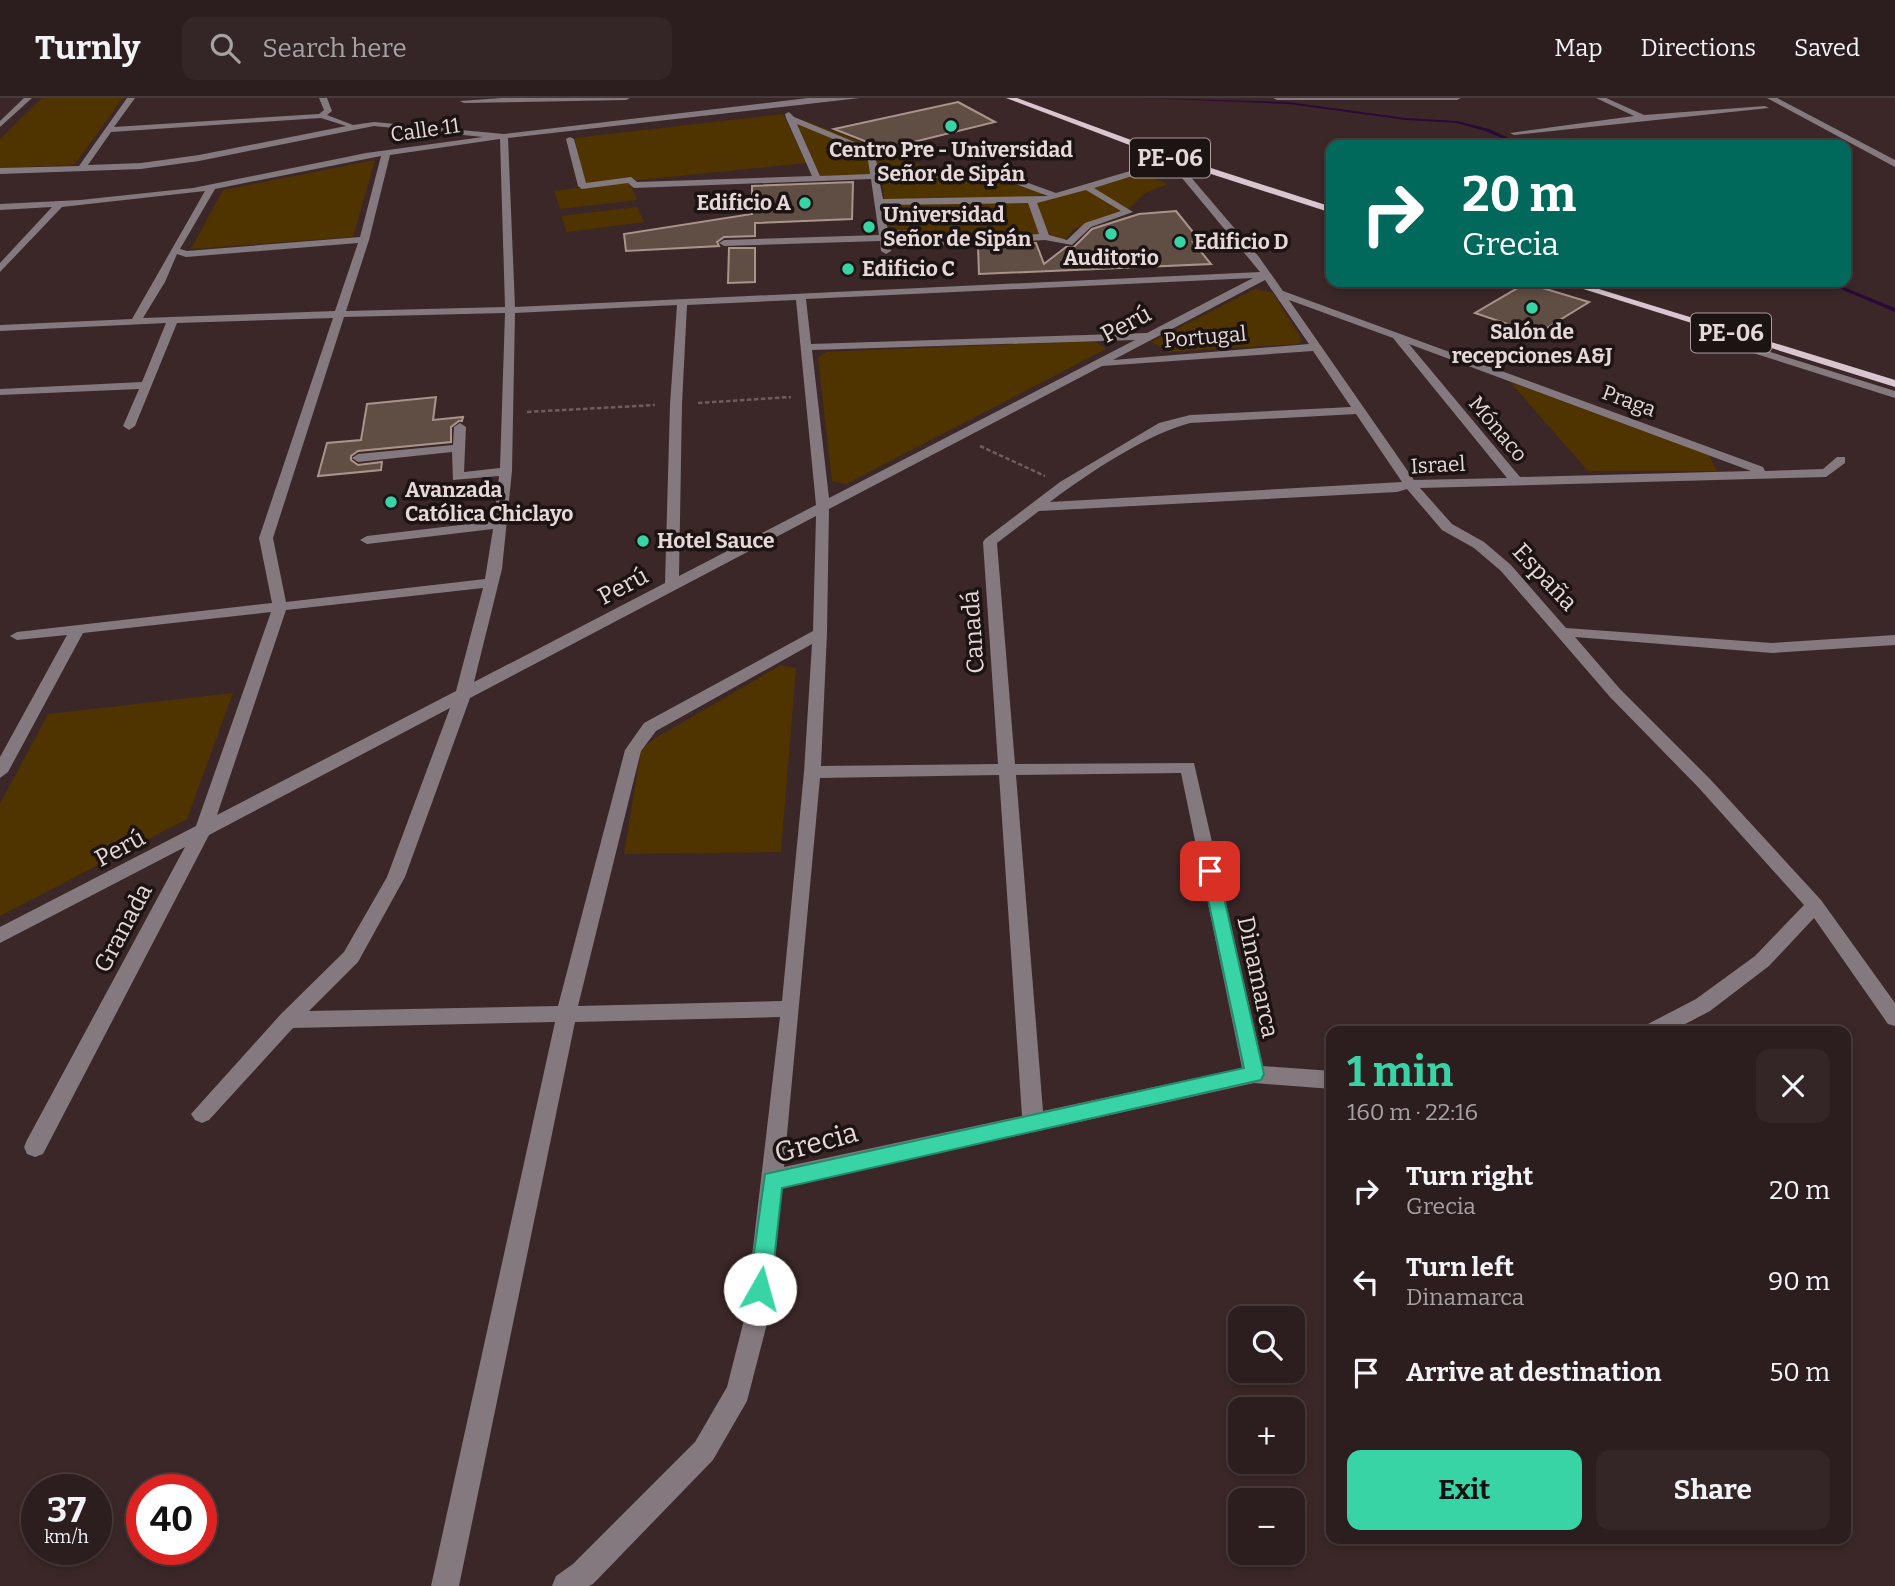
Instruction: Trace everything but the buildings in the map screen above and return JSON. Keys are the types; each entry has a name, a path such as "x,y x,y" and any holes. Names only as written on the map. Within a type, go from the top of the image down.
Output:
{"main road":[{"name":"PE-06","path":"1010,98 1177,160 1326,208"},
{"name":"PE-06","path":"1030,98 1173,149 1326,198"},
{"path":"1580,287 1735,344"},
{"name":"PE-06","path":"1582,287 1895,384"},
{"name":"PE-06","path":"1616,287 1895,372"}],"street":[{"path":"0,125 28,98"},
{"path":"81,169 131,98"},
{"path":"321,116 328,111 323,98"},
{"path":"464,101 626,98"},
{"name":"Calle 11","path":"0,207 59,205 212,189 386,153 504,136 818,98 856,98"},
{"path":"1277,98 1457,98"},
{"path":"1600,98 1644,117"},
{"path":"1616,98 1644,117"},
{"path":"1771,98 1895,164"},
{"path":"1514,133 1644,117 1765,108"},
{"path":"817,178 789,115 871,152 886,251"},
{"path":"109,130 321,116 354,126"},
{"path":"0,171 141,166 199,158 374,124 504,136 510,310 506,471 491,583 463,695 396,877 351,957 288,1020 202,1114"},
{"path":"570,139 582,186 631,180 634,185 952,174 971,181 993,173 1056,197"},
{"path":"280,607 266,538 365,240 386,153"},
{"path":"879,202 1031,200 1056,197 1177,160"},
{"name":"España","path":"1177,160 1185,176 1280,293 1410,484 1447,527 1479,545 1506,568 1615,693 1704,783 1815,905 1895,1018"},
{"path":"917,233 920,243 1045,237 1069,243 1088,225 1128,212 1088,188"},
{"path":"136,321 160,282 174,250 212,189"},
{"path":"1031,200 1045,237"},
{"path":"0,269 59,205"},
{"path":"724,243 1042,226"},
{"path":"987,229 992,239"},
{"path":"174,250 186,254 365,240"},
{"path":"0,254 14,254"},
{"path":"0,328 136,321 510,310 1267,275"},
{"name":"Perú","path":"0,936 1267,275"},
{"name":"Praga","path":"1280,293 1767,473"},
{"path":"772,1181 791,1009 812,772 820,633 823,507 801,296"},
{"path":"673,586 676,404 682,301"},
{"path":"129,426 173,320"},
{"path":"806,347 1151,336"},
{"name":"Mónaco","path":"1396,336 1516,481"},
{"path":"1735,344 1895,394"},
{"name":"Portugal","path":"1096,365 1317,347"},
{"path":"0,392 146,384"},
{"name":"Canadá","path":"1034,1124 990,542 1065,485 1163,426 1190,419 1360,410"},
{"path":"460,426 457,477 506,471"},
{"path":"358,458 458,447"},
{"name":"Israel","path":"1034,507 1397,488 1410,484 1826,472 1841,460"},
{"path":"367,540 500,524"},
{"path":"17,636 491,583"},
{"name":"Granada","path":"35,1147 203,830 280,607"},
{"path":"0,772 78,629"},
{"path":"1563,632 1772,648 1895,640"},
{"path":"445,1586 566,1015 633,750 650,727 820,633"},
{"path":"812,772 1005,767"},
{"name":"Dinamarca","path":"1005,767 1188,767 1254,1074"},
{"path":"1663,1026 1703,1005 1762,961 1815,905"},
{"path":"288,1020 791,1009"},
{"name":"Grecia","path":"566,1586 583,1574 704,1451 738,1392 757,1316 772,1181 1254,1074 1326,1080"}],"path":[{"path":"509,412 812,396"},
{"path":"959,436 1065,485"}],"shaded area":[{"path":"42,98 123,98 74,165 0,168 0,139"},
{"path":"783,114 806,163 629,181 637,200 560,209 554,191 615,183 582,186 575,138"},
{"path":"803,120 971,183 994,176 1044,194 1027,199 1044,240 921,248 916,230 888,231 881,174 820,176 797,123"},
{"path":"375,160 353,237 191,249 223,190"},
{"path":"1135,171 1168,184 1145,193 1128,210 1074,229 1064,240 1052,240 1033,200"},
{"path":"637,207 644,222 567,232 561,216"},
{"path":"1255,289 1273,293 1302,340 1298,344 1169,352 1151,342"},
{"path":"1094,341 1106,349 846,484 832,481 818,358 826,352"},
{"path":"1510,382 1709,455 1717,471 1588,471"},
{"path":"781,665 796,668 781,852 624,854 641,750 654,739"},
{"path":"233,693 187,819 0,916 0,804 48,714"}],"waterway":[{"path":"1144,98 1288,103 1406,119 1457,122 1510,140"},
{"path":"1839,287 1895,310"}],"place":[{"name":"Centro Pre - Universidad Señor de Sipán","path":"951,126"},
{"name":"Edificio A","path":"805,203"},
{"name":"Universidad Señor de Sipán","path":"869,227"},
{"name":"Auditorio","path":"1111,234"},
{"name":"Edificio D","path":"1180,242"},
{"name":"Edificio C","path":"848,269"},
{"name":"Salón de recepciones A&J","path":"1532,308"},
{"name":"Avanzada Católica Chiclayo","path":"391,502"},
{"name":"Hotel Sauce","path":"643,541"}],"route":[{"path":"760,1289 772,1181 1254,1074 1210,871"}]}
